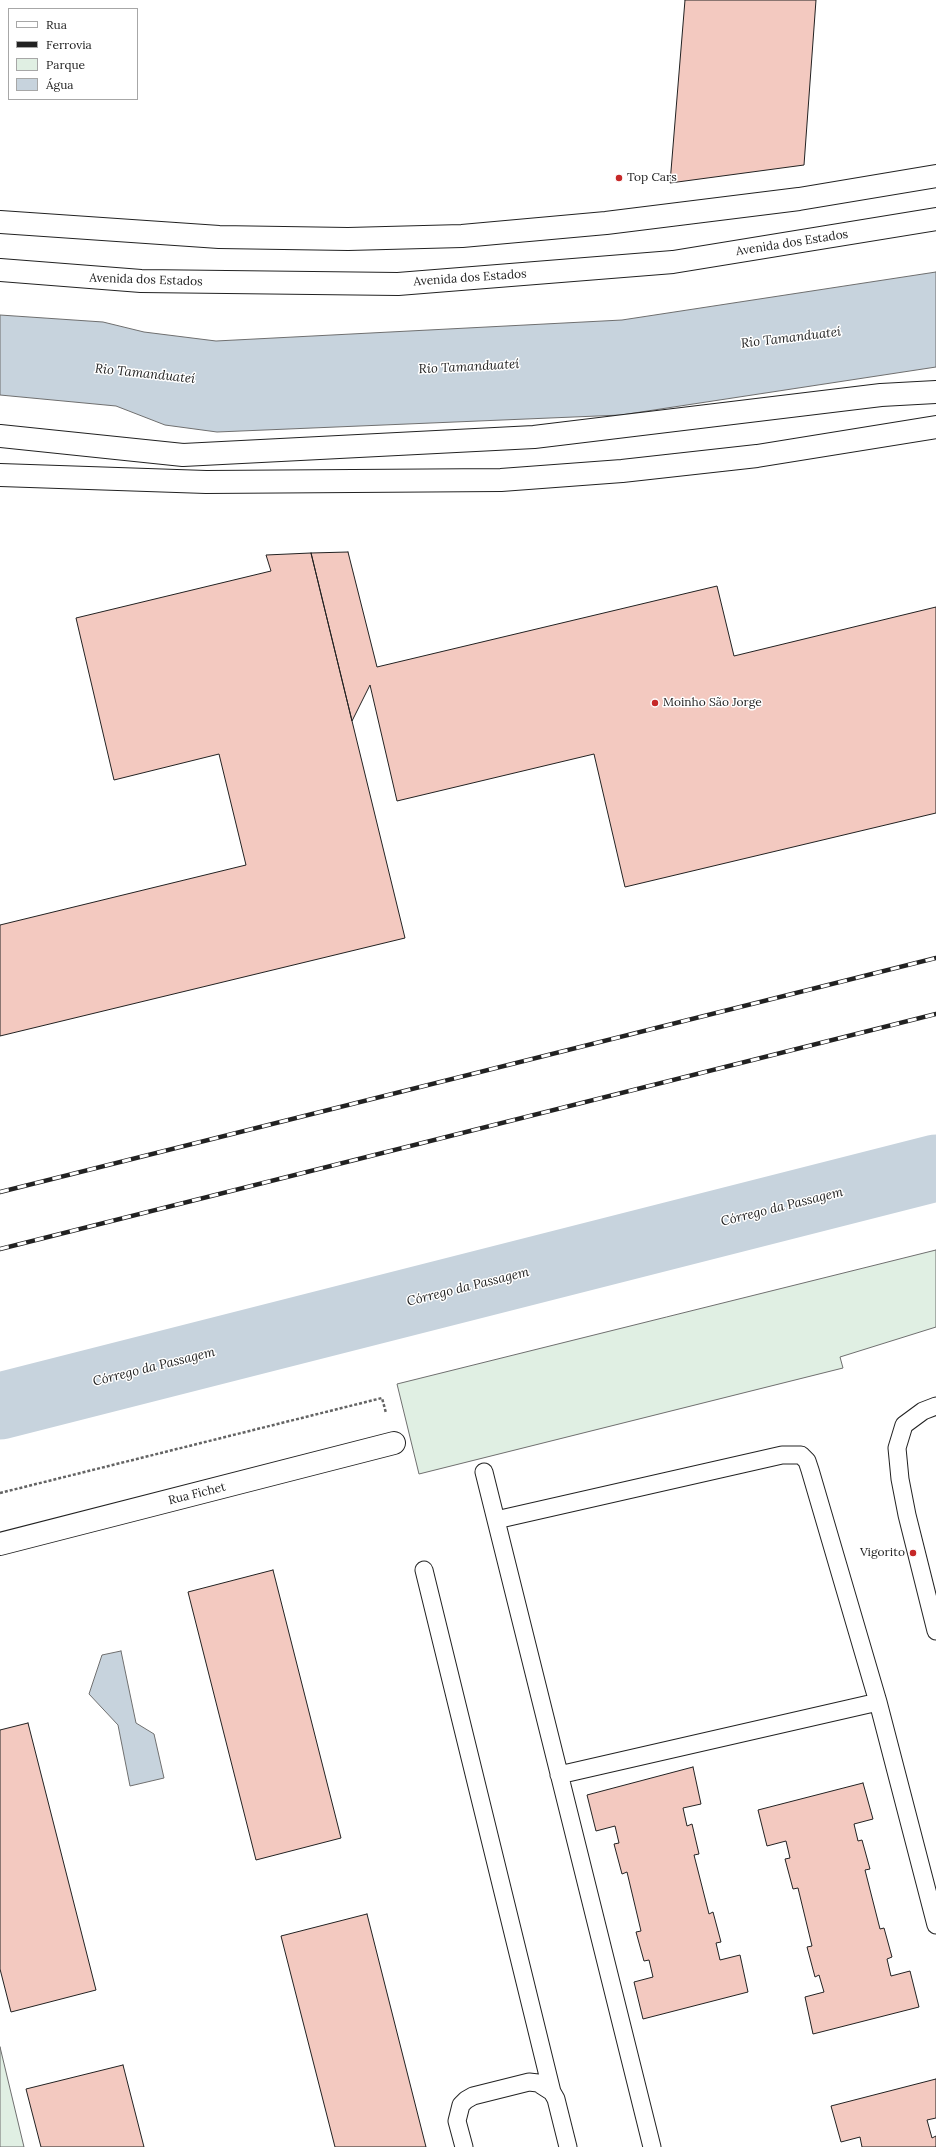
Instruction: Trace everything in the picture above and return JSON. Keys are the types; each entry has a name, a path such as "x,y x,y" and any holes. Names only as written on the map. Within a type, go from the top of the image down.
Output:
{"main road":[{"path":"0,222 219,237 348,239 462,236 606,223 791,200 936,176"},
{"name":"Avenida dos Estados","path":"0,270 141,282 398,284 673,262 936,218"},
{"path":"0,436 183,455 534,437 881,395 936,392"},
{"path":"0,475 222,482 501,480 622,471 757,456 936,427"},
{"name":"Rua Fichet","path":"0,1544 394,1443"}],"lane":[{"path":"936,1406 923,1411 904,1425 897,1448 900,1479 936,1631"},
{"path":"496,1520 782,1455 801,1455 807,1461 810,1470 878,1702 936,1925"},
{"path":"484,1472 652,2147"},
{"path":"424,1570 552,2092 556,2099 568,2147"},
{"path":"559,1775 878,1702"},
{"path":"464,2147 457,2121 461,2105 466,2100 473,2096 529,2082 538,2083 552,2092"}],"path":[{"path":"0,1493 382,1398 394,1443"}],"green space":[{"path":"936,1250 936,1327 840,1357 843,1368 419,1474 397,1384"},
{"path":"0,2047 24,2147 0,2147"}],"water":[{"name":"Rio Tamanduateí","path":"936,272 936,367 621,415 217,432 165,425 116,406 0,395 0,315 103,322 144,332 216,341 622,320"},
{"path":"121,1651 136,1723 154,1734 164,1778 130,1786 118,1725 89,1694 102,1655"}],"building":[{"path":"685,0 816,0 804,165 670,183"},
{"name":"Moinho São Jorge","path":"348,552 377,667 717,586 734,656 936,607 936,813 625,887 594,754 397,801 370,685 352,721 311,553"},
{"path":"311,553 405,938 0,1036 0,925 246,865 219,754 114,780 76,618 271,571 266,555"},
{"path":"273,1570 341,1838 256,1860 188,1592"},
{"path":"28,1723 96,1990 11,2012 0,1969 0,1730"},
{"path":"693,1767 701,1804 683,1808 687,1826 692,1824 699,1854 694,1855 709,1914 713,1912 721,1942 716,1943 720,1960 740,1955 748,1992 643,2019 634,1982 653,1977 649,1960 644,1961 636,1932 641,1931 627,1872 622,1874 614,1844 619,1843 615,1826 596,1831 587,1795"},
{"path":"863,1783 873,1819 854,1824 858,1841 862,1840 870,1869 865,1870 880,1929 884,1928 892,1957 887,1959 891,1976 910,1971 919,2007 813,2034 805,1997 824,1992 819,1975 815,1977 807,1947 812,1946 798,1888 793,1889 785,1859 790,1858 786,1841 767,1846 758,1810"},
{"path":"367,1914 426,2147 335,2147 281,1936"},
{"path":"123,2065 144,2147 41,2147 26,2089"},
{"path":"936,2079 936,2118 927,2120 932,2138 936,2136 936,2147 862,2147 860,2137 841,2142 831,2106"}],"waterway":[{"name":"Córrego da Passagem","path":"0,1406 936,1168"}],"railway":[{"path":"0,1192 936,958"},
{"path":"0,1249 936,1014"}],"place":[{"name":"Top Cars","path":"619,178"},
{"name":"Moinho São Jorge","path":"655,703"},
{"name":"Vigorito","path":"913,1553"}]}
